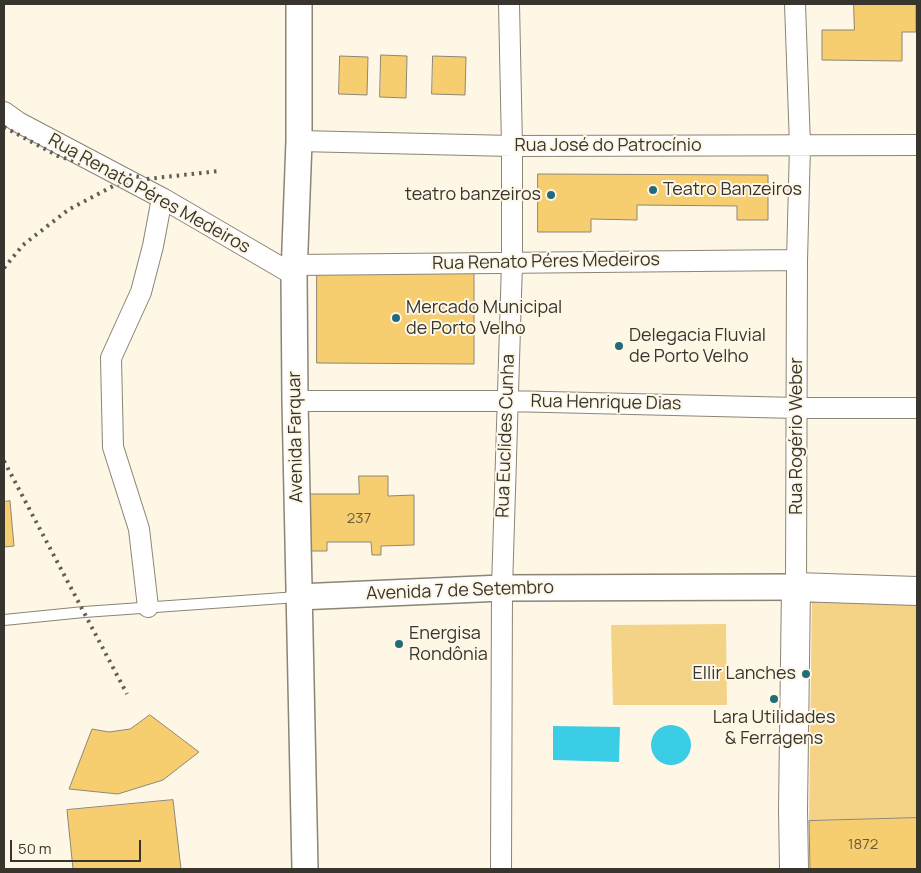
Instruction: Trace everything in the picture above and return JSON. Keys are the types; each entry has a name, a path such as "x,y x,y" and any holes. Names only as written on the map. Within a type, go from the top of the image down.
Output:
{"main road":[{"name":"Avenida 7 de Setembro","path":"796,587 917,591"},
{"name":"Rua Rogério Weber","path":"794,869 796,587"}],"street":[{"name":"Avenida Farquar","path":"299,4 299,141 294,270 298,597 305,869"},
{"name":"Rua Euclides Cunha","path":"501,869 502,588 512,263 509,4"},
{"name":"Rua Rogério Weber","path":"795,4 800,146 797,260 796,587"},
{"name":"Rua Renato Péres Medeiros","path":"4,112 18,122 294,270 512,263 797,260"},
{"name":"Rua José do Patrocínio","path":"299,141 512,146 917,145"},
{"path":"148,607 139,529 113,447 111,358 141,292 153,246 162,198"},
{"name":"Rua Henrique Dias","path":"295,401 507,401 797,408 917,408"},
{"name":"Avenida 7 de Setembro","path":"298,597 502,588 796,587"}],"lane":[{"name":"Avenida 7 de Setembro","path":"4,620 148,607 298,597"}],"shaded area":[{"path":"812,595 917,595 917,818 809,821"},
{"path":"726,624 727,705 613,705 611,625"}],"water":[{"path":"671,725 685,731 691,745 685,759 671,765 657,759 651,745 657,731"},
{"path":"553,726 620,727 619,762 553,760"}],"building":[{"path":"854,4 916,4 916,32 902,32 902,61 822,60 822,30 854,30"},
{"path":"381,55 407,56 406,98 380,97"},
{"path":"340,56 368,57 367,95 339,94"},
{"path":"433,56 466,57 465,95 432,94"},
{"name":"Teatro Banzeiros","path":"538,174 768,175 768,220 737,220 737,206 637,205 637,220 591,219 591,232 538,232"},
{"name":"Mercado Municipal de Porto Velho","path":"317,272 474,273 474,364 317,363"},
{"path":"359,476 388,476 388,496 414,495 414,545 381,546 381,555 372,555 371,542 327,542 327,551 305,551 305,494 359,494"},
{"path":"10,501 14,546 4,547 4,502"},
{"path":"150,715 199,752 163,780 118,794 69,789 92,729 109,732 130,729"},
{"path":"173,800 181,869 73,869 67,810"},
{"path":"917,818 917,869 810,869 809,821"}],"railway":[{"path":"4,127 58,156 109,172 140,177"},
{"path":"4,268 23,245 68,210 115,185 147,179 219,171"},
{"path":"4,461 127,694"}],"place":[{"name":"Teatro Banzeiros","path":"653,190"},
{"name":"teatro banzeiros","path":"551,195"},
{"name":"Mercado Municipal de Porto Velho","path":"396,318"},
{"name":"Delegacia Fluvial de Porto Velho","path":"619,346"},
{"name":"Energisa Rondônia","path":"399,644"},
{"name":"Ellir Lanches","path":"806,674"},
{"name":"Lara Utilidades & Ferragens","path":"774,699"}]}
